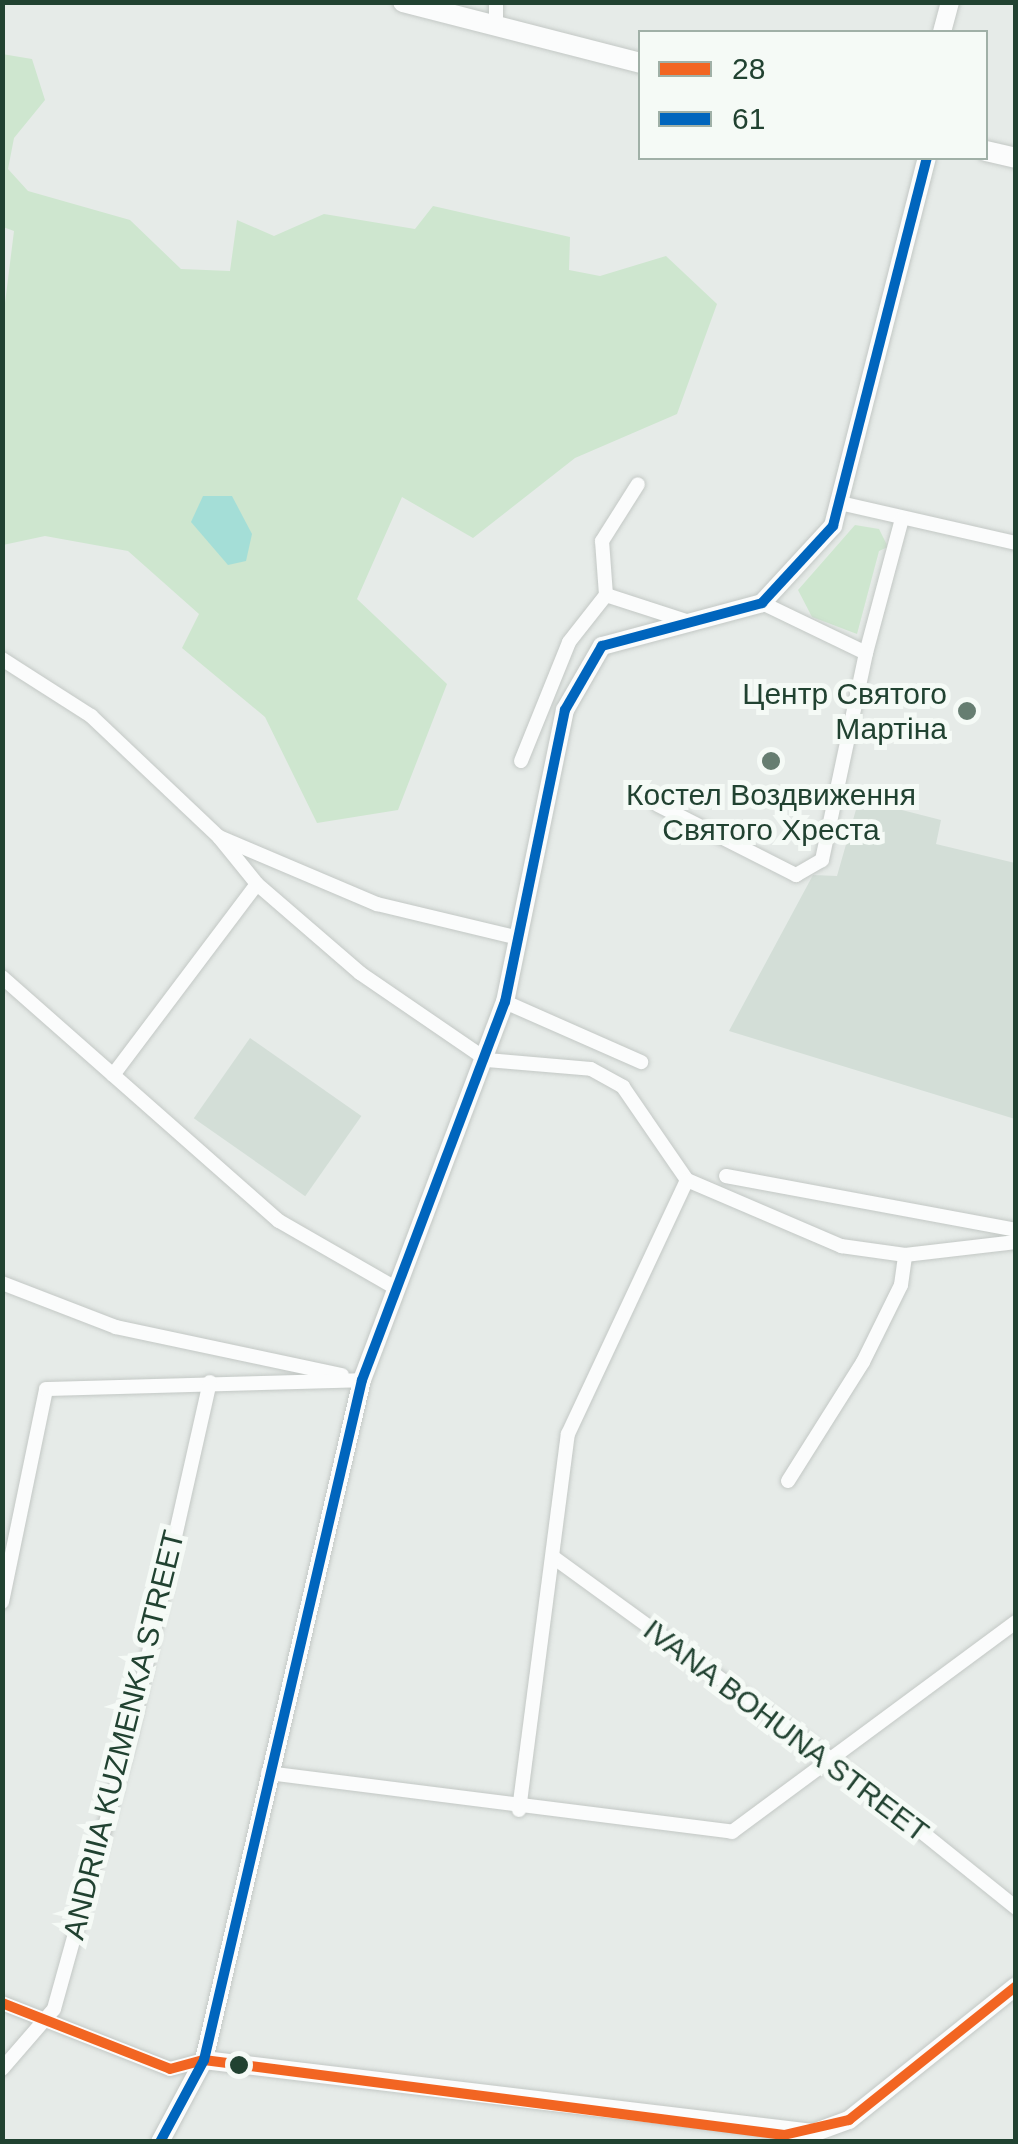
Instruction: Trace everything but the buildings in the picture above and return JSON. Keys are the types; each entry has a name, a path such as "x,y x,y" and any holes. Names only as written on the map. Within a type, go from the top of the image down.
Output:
{"main road":[{"path":"404,2 638,62"},
{"path":"988,151 1016,158"}],"street":[{"path":"496,2 496,26"},
{"path":"943,30 950,2"},
{"path":"160,2142 204,2060 362,1380 394,1287 487,1060 505,1002 514,936 578,678 620,636 762,602 817,551 844,504 927,160"},
{"path":"521,761 568,642 606,595 602,541 638,484"},
{"path":"844,504 1016,543"},
{"path":"658,805 796,875 822,860 866,653 902,519"},
{"path":"606,595 686,621"},
{"path":"762,602 866,653"},
{"path":"2,659 91,716 219,837 257,884 360,972 487,1060 591,1068 623,1088 687,1180 841,1246 905,1255 1016,1242"},
{"path":"219,837 377,904 514,936"},
{"path":"113,1076 257,884"},
{"path":"2,977 280,1221 394,1287"},
{"path":"505,1002 640,1062"},
{"path":"726,1176 1016,1230"},
{"path":"519,1810 568,1434 687,1180"},
{"path":"788,1481 863,1362 902,1285 905,1255"},
{"path":"2,1283 116,1327 362,1380"},
{"path":"2,1602 46,1389 362,1380"},
{"name":"ANDRIIA KUZMENKA STREET","path":"2,2069 44,2019 129,1741 210,1382"},
{"name":"IVANA BOHUNA STREET","path":"552,1557 830,1759 1016,1908"},
{"path":"268,1773 519,1810 732,1832 1016,1622"},
{"path":"2,2003 170,2069 204,2060 806,2137 849,2120 1016,1986"}],"shaded area":[{"path":"859,799 941,820 936,844 1015,863 1015,1119 729,1031 813,875 837,876"},
{"path":"250,1038 361,1116 305,1196 194,1118"}],"green space":[{"path":"2,54 32,59 45,100 14,138 8,169 28,191 130,220 181,269 230,271 237,220 274,236 324,214 415,229 433,206 570,237 569,270 600,276 666,256 717,304 677,414 575,458 473,538 402,497 357,599 447,684 398,810 317,823 265,717 182,648 199,614 128,551 45,536 3,545 2,327 14,231 3,227"},
{"path":"855,525 879,529 888,547 879,551 857,634 812,617 798,590"}],"water":[{"path":"203,496 232,496 252,534 246,561 228,565 191,522"}],"transit line":[{"name":"61","path":"160,2142 204,2060 362,1380 505,1002 565,710 602,646 762,603 833,526 926,160"},
{"name":"28","path":"2,2003 170,2069 204,2060 784,2135 849,2120 1016,1986"}],"place":[{"name":"Центр Святого Мартіна","path":"967,711"},
{"name":"Костел Воздвиження Святого Хреста","path":"771,761"}]}
